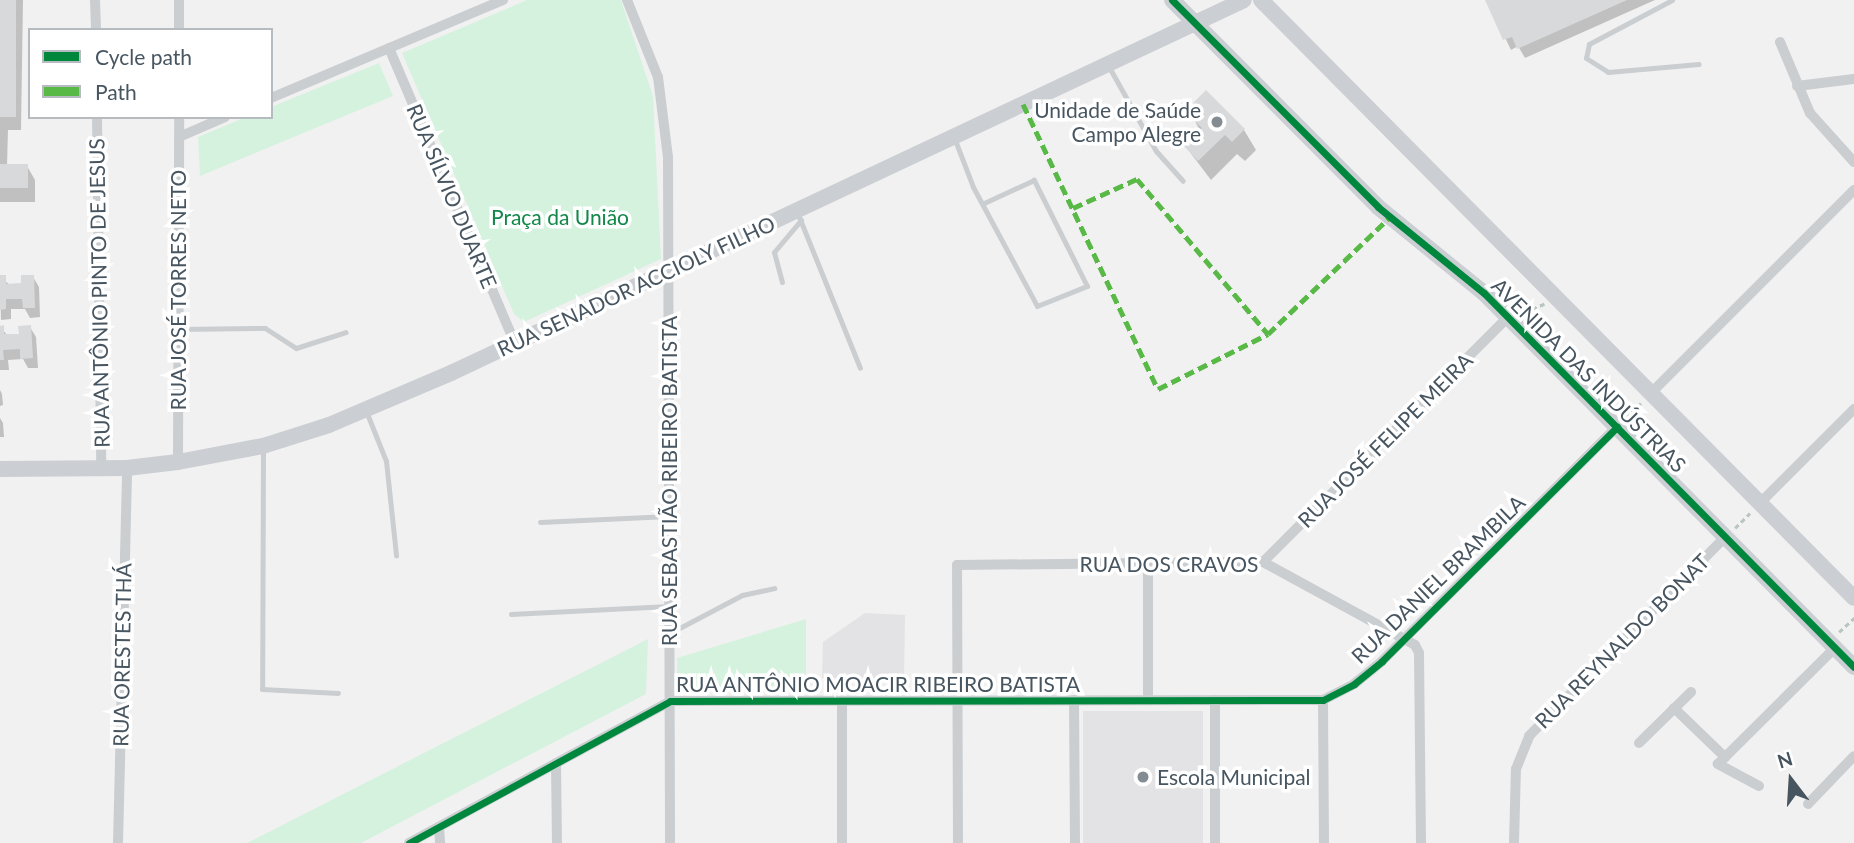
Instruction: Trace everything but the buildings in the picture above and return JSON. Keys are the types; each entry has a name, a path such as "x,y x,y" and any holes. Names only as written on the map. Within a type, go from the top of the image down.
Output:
{"main road":[{"name":"AVENIDA DAS INDÚSTRIAS","path":"1172,0 1378,208 1508,317 1854,667"},
{"name":"RUA SENADOR ACCIOLY FILHO","path":"0,469 127,468 178,462 263,446 366,411 669,270 799,215 954,136 1244,0"},
{"name":"AVENIDA DAS INDÚSTRIAS","path":"1261,0 1854,598"}],"street":[{"path":"95,0 96,28"},
{"path":"179,0 179,28"},
{"path":"273,97 503,0"},
{"name":"RUA SEBASTIÃO RIBEIRO BATISTA","path":"627,0 663,99 669,270 670,843"},
{"path":"1780,42 1797,86 1820,126 1854,162"},
{"name":"RUA SÍLVIO DUARTE","path":"389,48 514,343"},
{"path":"1797,86 1854,79"},
{"name":"RUA ANTÔNIO PINTO DE JESUS","path":"97,119 101,469"},
{"name":"RUA JOSÉ TORRES NETO","path":"178,462 179,119"},
{"path":"179,137 220,119"},
{"path":"1651,393 1854,190"},
{"name":"RUA JOSÉ FELIPE MEIRA","path":"1263,562 1508,317"},
{"path":"1760,503 1854,409"},
{"name":"RUA DANIEL BRAMBILA","path":"1323,700 1368,674 1617,427"},
{"name":"RUA ORESTES THÁ","path":"118,843 127,468"},
{"name":"RUA REYNALDO BONAT","path":"1514,843 1516,768 1529,736 1726,537"},
{"name":"RUA DOS CRAVOS","path":"958,700 957,565 1263,562 1405,638"},
{"path":"1148,563 1148,700"},
{"path":"1405,638 1419,653 1421,843"},
{"path":"1721,760 1832,645"},
{"path":"1639,744 1691,692"},
{"path":"1214,843 1215,699 1323,700 1324,843"},
{"name":"RUA ANTÔNIO MOACIR RIBEIRO BATISTA","path":"410,843 670,701 1215,699"},
{"path":"842,700 842,843"},
{"path":"958,700 958,843"},
{"path":"1074,700 1075,843"},
{"path":"1674,708 1721,760 1759,786"},
{"path":"1808,804 1854,757"},
{"path":"556,763 557,843"},
{"path":"439,827 440,843"}],"lane":[{"path":"1672,0 1589,44 1586,58 1608,72 1699,64"},
{"path":"1108,64 1156,151 1183,181"},
{"path":"954,136 973,187 984,203 1037,306 1087,286 1034,180 984,203"},
{"path":"782,282 774,252 799,215"},
{"path":"799,215 860,368"},
{"path":"178,328 265,328 303,348 346,332"},
{"path":"366,411 386,461 396,555"},
{"path":"263,446 262,689 338,692"},
{"path":"540,522 669,516"},
{"path":"670,633 742,595 774,588"},
{"path":"511,614 670,606"}],"path":[{"path":"1508,317 1558,300"},
{"path":"1617,427 1651,393"},
{"path":"1832,645 1854,618"}],"shaded area":[{"path":"865,613 905,615 904,680 822,678 823,642"},
{"name":"Escola Municipal","path":"1083,711 1203,711 1203,843 1083,843"}],"green space":[{"name":"Praça da União","path":"527,0 621,0 653,96 661,259 524,322 514,314 402,53"},
{"path":"379,63 393,96 200,176 198,137 241,119 273,119 273,106"},
{"path":"806,619 806,689 677,690 677,658"},
{"path":"648,639 646,694 361,843 247,843"}],"marked path":[{"path":"1023,104 1158,389 1268,334 1389,218"},
{"path":"1073,208 1137,179 1268,334"}],"cycle path":[{"path":"1172,0 1378,207 1484,293 1854,667"},
{"path":"409,843 670,701 1323,700 1354,684 1382,661 1617,427"}],"place":[{"name":"Unidade de Saúde Campo Alegre","path":"1217,122"},
{"name":"Escola Municipal","path":"1143,777"}]}
